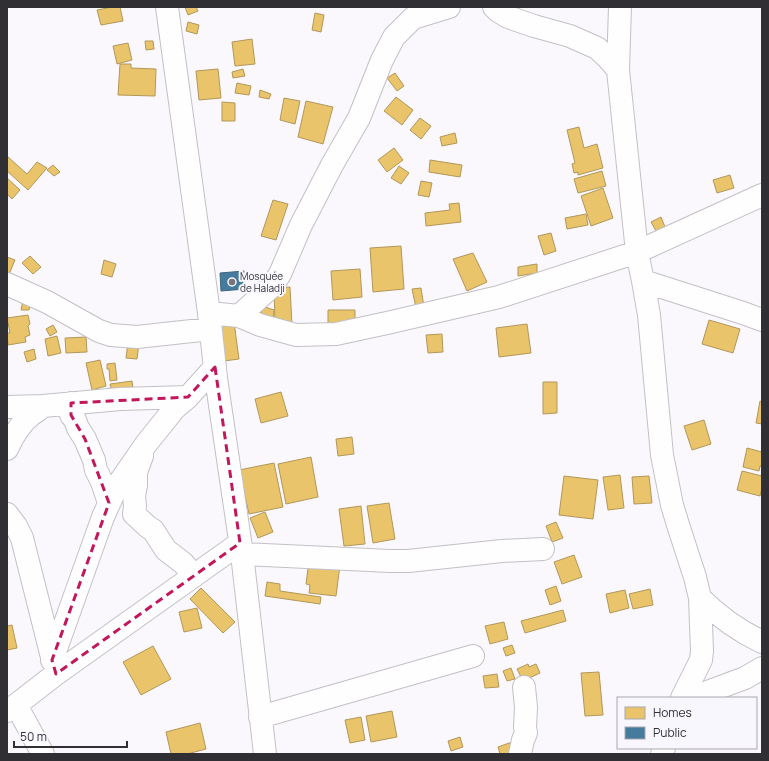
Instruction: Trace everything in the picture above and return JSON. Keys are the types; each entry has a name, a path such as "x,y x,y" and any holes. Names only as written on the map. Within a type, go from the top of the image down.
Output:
{"street":[{"path":"167,7 241,549 265,754"},
{"path":"7,284 47,302 99,331 111,335 137,337 240,316 272,286 280,274 301,225 332,165 359,118 382,60 394,37 412,13 450,7"},
{"path":"494,7 508,17 570,36 597,48 608,57 618,70"},
{"path":"620,7 618,70 637,252 649,315 662,455 672,505 695,577 700,598 701,660 682,697"},
{"path":"240,316 260,325 296,335 336,334 394,322 499,296 637,252 762,195"},
{"path":"643,281 762,320"},
{"path":"54,667 103,517 116,486 146,444 175,408 188,397 215,367"},
{"path":"7,407 43,406 120,399 188,397"},
{"path":"71,403 71,415 85,438 109,503"},
{"path":"7,449 24,422 43,406"},
{"path":"146,444 136,472 134,514 148,527 154,530 166,550 183,563 194,576"},
{"path":"7,514 16,526 22,538 54,667"},
{"path":"43,754 12,708 54,667 194,576 241,549 402,561 502,551 543,550"},
{"path":"700,598 711,609 731,624 762,642"},
{"path":"260,717 473,656"},
{"path":"698,697 745,678 762,668"},
{"path":"520,754 526,733 524,686"}],"highlighted area":[{"path":"215,367 240,543 56,674 52,660 109,503 85,439 71,415 71,403 188,397"}],"building: Homes":[{"path":"120,7 123,21 101,25 97,10"},
{"path":"185,7 196,7 198,11 188,15"},
{"path":"315,13 324,15 321,32 312,30"},
{"path":"188,22 199,25 197,34 186,31"},
{"path":"252,39 255,64 235,66 232,42"},
{"path":"145,41 153,41 154,49 146,50"},
{"path":"128,43 132,60 117,64 113,46"},
{"path":"120,64 131,64 131,68 156,69 155,96 118,95"},
{"path":"218,69 221,98 199,100 196,71"},
{"path":"243,69 245,76 233,78 232,72"},
{"path":"395,73 404,86 397,91 387,78"},
{"path":"237,83 251,86 249,95 235,93"},
{"path":"260,90 271,94 269,99 259,97"},
{"path":"396,97 413,110 402,125 384,111"},
{"path":"284,98 300,101 295,124 280,120"},
{"path":"306,101 333,107 323,144 298,137"},
{"path":"222,102 235,103 235,121 222,121"},
{"path":"420,118 431,126 421,139 410,130"},
{"path":"579,127 584,148 597,144 603,168 578,175 578,172 574,173 572,164 575,163 567,130"},
{"path":"455,133 457,143 442,146 440,137"},
{"path":"394,148 403,160 387,172 378,160"},
{"path":"7,156 27,174 37,162 47,168 28,190 7,171"},
{"path":"430,160 462,165 460,177 429,172"},
{"path":"53,165 60,172 54,176 47,170"},
{"path":"399,166 409,173 401,184 391,178"},
{"path":"602,171 606,186 578,193 574,179"},
{"path":"730,175 734,188 717,193 713,180"},
{"path":"7,178 20,190 12,199 7,194"},
{"path":"421,181 432,183 429,197 418,195"},
{"path":"603,188 613,218 591,226 581,196"},
{"path":"273,200 288,204 276,240 261,236"},
{"path":"459,203 461,222 426,226 425,213 450,210 449,204"},
{"path":"586,214 588,225 567,229 565,218"},
{"path":"661,217 665,227 656,231 651,222"},
{"path":"551,233 556,251 544,255 538,236"},
{"path":"401,246 404,289 373,292 370,248"},
{"path":"473,253 487,282 467,291 453,259"},
{"path":"30,256 41,267 33,274 22,263"},
{"path":"7,257 15,260 7,279"},
{"path":"104,260 116,264 112,277 101,274"},
{"path":"537,264 537,273 518,276 518,267"},
{"path":"360,269 362,297 333,300 331,271"},
{"path":"290,287 292,325 275,322 274,288"},
{"path":"421,288 424,307 416,308 412,289"},
{"path":"23,300 32,301 29,310 21,310"},
{"path":"262,306 274,310 273,322 260,317"},
{"path":"328,310 355,310 355,325 328,326"},
{"path":"28,315 30,335 25,337 26,342 8,345 7,333 10,333 7,318"},
{"path":"709,320 740,329 733,353 702,344"},
{"path":"234,322 239,359 224,361 219,324"},
{"path":"527,324 531,353 499,357 496,328"},
{"path":"53,325 57,332 50,336 46,329"},
{"path":"442,334 443,352 428,353 426,335"},
{"path":"57,336 61,353 48,356 45,339"},
{"path":"86,337 87,352 66,353 65,338"},
{"path":"128,342 139,343 137,359 126,358"},
{"path":"34,349 36,359 27,362 24,352"},
{"path":"100,360 106,386 92,390 86,363"},
{"path":"115,363 117,380 110,381 107,364"},
{"path":"132,381 133,388 112,392 110,384"},
{"path":"543,382 557,382 557,413 543,414"},
{"path":"281,392 288,416 261,423 255,399"},
{"path":"760,401 762,402 762,424 756,423"},
{"path":"704,420 711,444 692,450 684,426"},
{"path":"352,437 354,454 338,456 336,439"},
{"path":"747,448 762,452 762,467 760,466 759,471 743,467"},
{"path":"311,457 318,497 286,504 278,464"},
{"path":"274,463 283,507 249,514 239,470"},
{"path":"742,471 762,476 760,496 737,490"},
{"path":"620,475 624,508 608,510 603,477"},
{"path":"564,476 598,480 593,519 559,515"},
{"path":"649,476 652,503 634,504 632,477"},
{"path":"389,503 395,539 373,543 367,506"},
{"path":"361,506 365,544 344,546 339,509"},
{"path":"265,512 273,532 258,538 250,518"},
{"path":"556,522 563,538 552,542 546,526"},
{"path":"574,555 582,577 562,584 554,562"},
{"path":"309,561 340,565 336,596 309,593 310,585 306,584"},
{"path":"267,582 280,584 280,591 321,597 320,604 265,596"},
{"path":"556,586 561,601 550,605 545,590"},
{"path":"201,588 235,622 223,633 190,599"},
{"path":"650,589 653,605 633,609 629,594"},
{"path":"625,590 629,608 610,613 606,594"},
{"path":"197,608 202,628 184,632 179,612"},
{"path":"563,610 566,621 525,633 521,621"},
{"path":"504,622 508,639 490,644 485,626"},
{"path":"12,625 17,648 7,650 7,626"},
{"path":"512,645 515,653 506,656 503,648"},
{"path":"153,646 171,679 141,695 123,662"},
{"path":"528,664 529,667 536,664 540,673 523,681 517,669"},
{"path":"511,668 515,679 507,681 503,671"},
{"path":"599,672 603,715 585,716 581,673"},
{"path":"497,674 499,687 485,688 483,676"},
{"path":"392,711 397,737 371,742 366,716"},
{"path":"361,717 365,740 350,743 345,720"},
{"path":"200,723 206,749 187,754 171,754 166,732"},
{"path":"460,737 463,747 451,751 448,741"},
{"path":"512,742 516,754 500,754 498,747"}],"building: Public":[{"path":"244,271 245,289 221,291 220,273"}],"place":[{"name":"Mosquée de Haladji","path":"232,282"}]}
